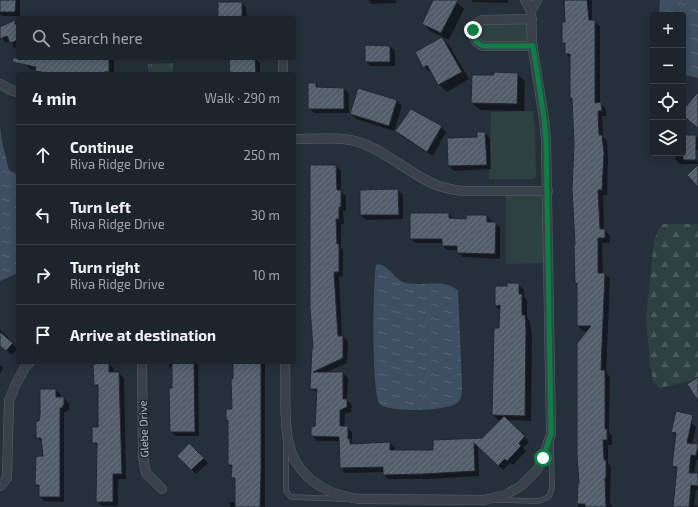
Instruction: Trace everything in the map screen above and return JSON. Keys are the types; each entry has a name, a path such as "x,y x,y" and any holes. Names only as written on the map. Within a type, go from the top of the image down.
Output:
{"street":[{"path":"285,364 286,426 292,454 296,463 309,478 319,486 334,494 345,498 360,499 484,500 505,495 521,486 529,479 540,464 551,434 548,191 544,119 533,46 532,15 526,0"},
{"path":"532,15 537,0"},
{"path":"532,15 479,21 474,27 473,35 478,43 483,46 533,46"},
{"path":"282,60 283,72"},
{"path":"0,84 16,92"},
{"path":"296,139 342,140 361,143 376,149 430,182 450,189 463,191 548,191"},
{"path":"0,486 8,478 9,401 15,386 28,364"},
{"name":"Glebe Drive","path":"142,364 143,457 146,473 162,489"}],"lane":[{"path":"286,426 286,491 291,497 360,499"},
{"path":"484,500 539,501 549,497 552,488 551,434"}],"green space":[{"path":"532,19 532,43 489,47 473,33 475,24"},
{"path":"173,63 173,72 149,72 148,64"},
{"path":"533,111 535,128 536,177 533,179 489,179 491,112"},
{"path":"506,191 548,191 549,263 506,264"},
{"path":"663,224 698,224 698,379 660,388 653,381 650,365 646,317 654,241 658,230"}],"water":[{"path":"660,0 698,0 698,78 686,75 686,12 659,12"},
{"path":"0,127 9,170 16,174 16,274 0,281"},
{"path":"378,264 386,267 403,282 409,284 446,285 453,287 458,291 462,388 461,396 457,403 442,408 418,410 394,409 380,404 377,396 374,360 375,275 376,265"}],"building":[{"path":"0,0 16,0 15,12 0,12"},
{"path":"433,0 458,0 441,33 422,24"},
{"path":"564,0 587,0 589,20 595,20 595,103 601,102 602,111 598,111 599,135 602,135 604,153 602,190 598,190 600,229 605,229 605,238 598,238 598,273 605,273 601,370 605,370 605,429 607,429 607,440 603,440 604,460 606,460 606,507 585,507 585,504 577,504 579,483 577,456 577,343 591,326 577,326 577,283 575,283 575,245 572,189 574,144 572,98 570,98 570,54 565,54 565,43 562,43 562,22 565,22"},
{"path":"218,2 242,2 242,16 218,16"},
{"path":"15,20 16,41 10,43 7,36 0,39 0,27"},
{"path":"442,37 462,72 438,85 427,65 423,68 415,52"},
{"path":"365,45 390,46 390,62 365,62"},
{"path":"13,58 16,58 16,60 109,60 109,72 41,72 35,71 36,67 12,62"},
{"path":"229,60 255,60 256,72 230,72"},
{"path":"494,72 518,73 517,104 471,103 472,75 494,75"},
{"path":"308,83 316,83 316,87 344,88 344,109 308,109"},
{"path":"358,88 397,100 389,126 350,114"},
{"path":"698,92 698,128 686,118 686,106"},
{"path":"411,109 442,126 427,152 395,131"},
{"path":"477,132 485,132 487,165 448,166 447,138 477,137"},
{"path":"686,135 696,135 696,160 683,160 683,156 686,156"},
{"path":"310,165 336,165 337,190 341,190 339,219 336,219 337,244 339,244 339,272 334,272 338,336 343,336 343,358 313,372 343,372 343,399 347,399 347,407 340,410 340,426 348,426 348,439 350,439 350,444 390,442 390,450 433,450 433,440 482,438 504,416 525,436 519,443 521,446 507,461 505,459 498,466 474,443 475,471 383,475 383,467 340,468 339,437 311,436 311,427 315,426 317,389 310,389 313,348 310,308"},
{"path":"698,165 698,187 687,175"},
{"path":"398,189 399,215 360,215 360,190"},
{"path":"410,213 449,213 449,218 466,219 467,215 487,215 487,222 496,222 495,254 457,253 457,246 442,246 442,239 410,239"},
{"path":"507,283 519,283 519,294 522,294 522,315 525,315 525,416 492,415 494,328 499,328 500,305 495,306 495,286 507,286"},
{"path":"0,332 13,343 6,351 0,346"},
{"path":"93,364 109,364 109,372 119,372 122,474 113,474 113,502 96,502 97,443 92,443 92,427 98,427 98,385 94,385"},
{"path":"172,364 194,364 195,432 170,432 169,388 172,388"},
{"path":"233,364 261,364 260,507 235,507 235,478 231,478 232,465 228,465 228,420 226,420 226,409 232,409 231,379 233,379"},
{"path":"698,377 698,401 687,384"},
{"path":"40,389 56,389 56,397 64,397 64,405 60,408 60,497 39,497 39,485 35,485 36,456 43,456 41,438 36,438 36,421 39,421 40,415"},
{"path":"676,411 693,415 687,443 698,444 696,456 691,455 689,473 698,473 698,486 691,485 689,507 673,507 677,467 672,466 676,433 671,432"},
{"path":"189,443 204,458 191,470 177,456"}],"route":[{"path":"473,30 474,40 483,46 533,46 537,70 546,140 548,191 551,434 543,458"}]}
